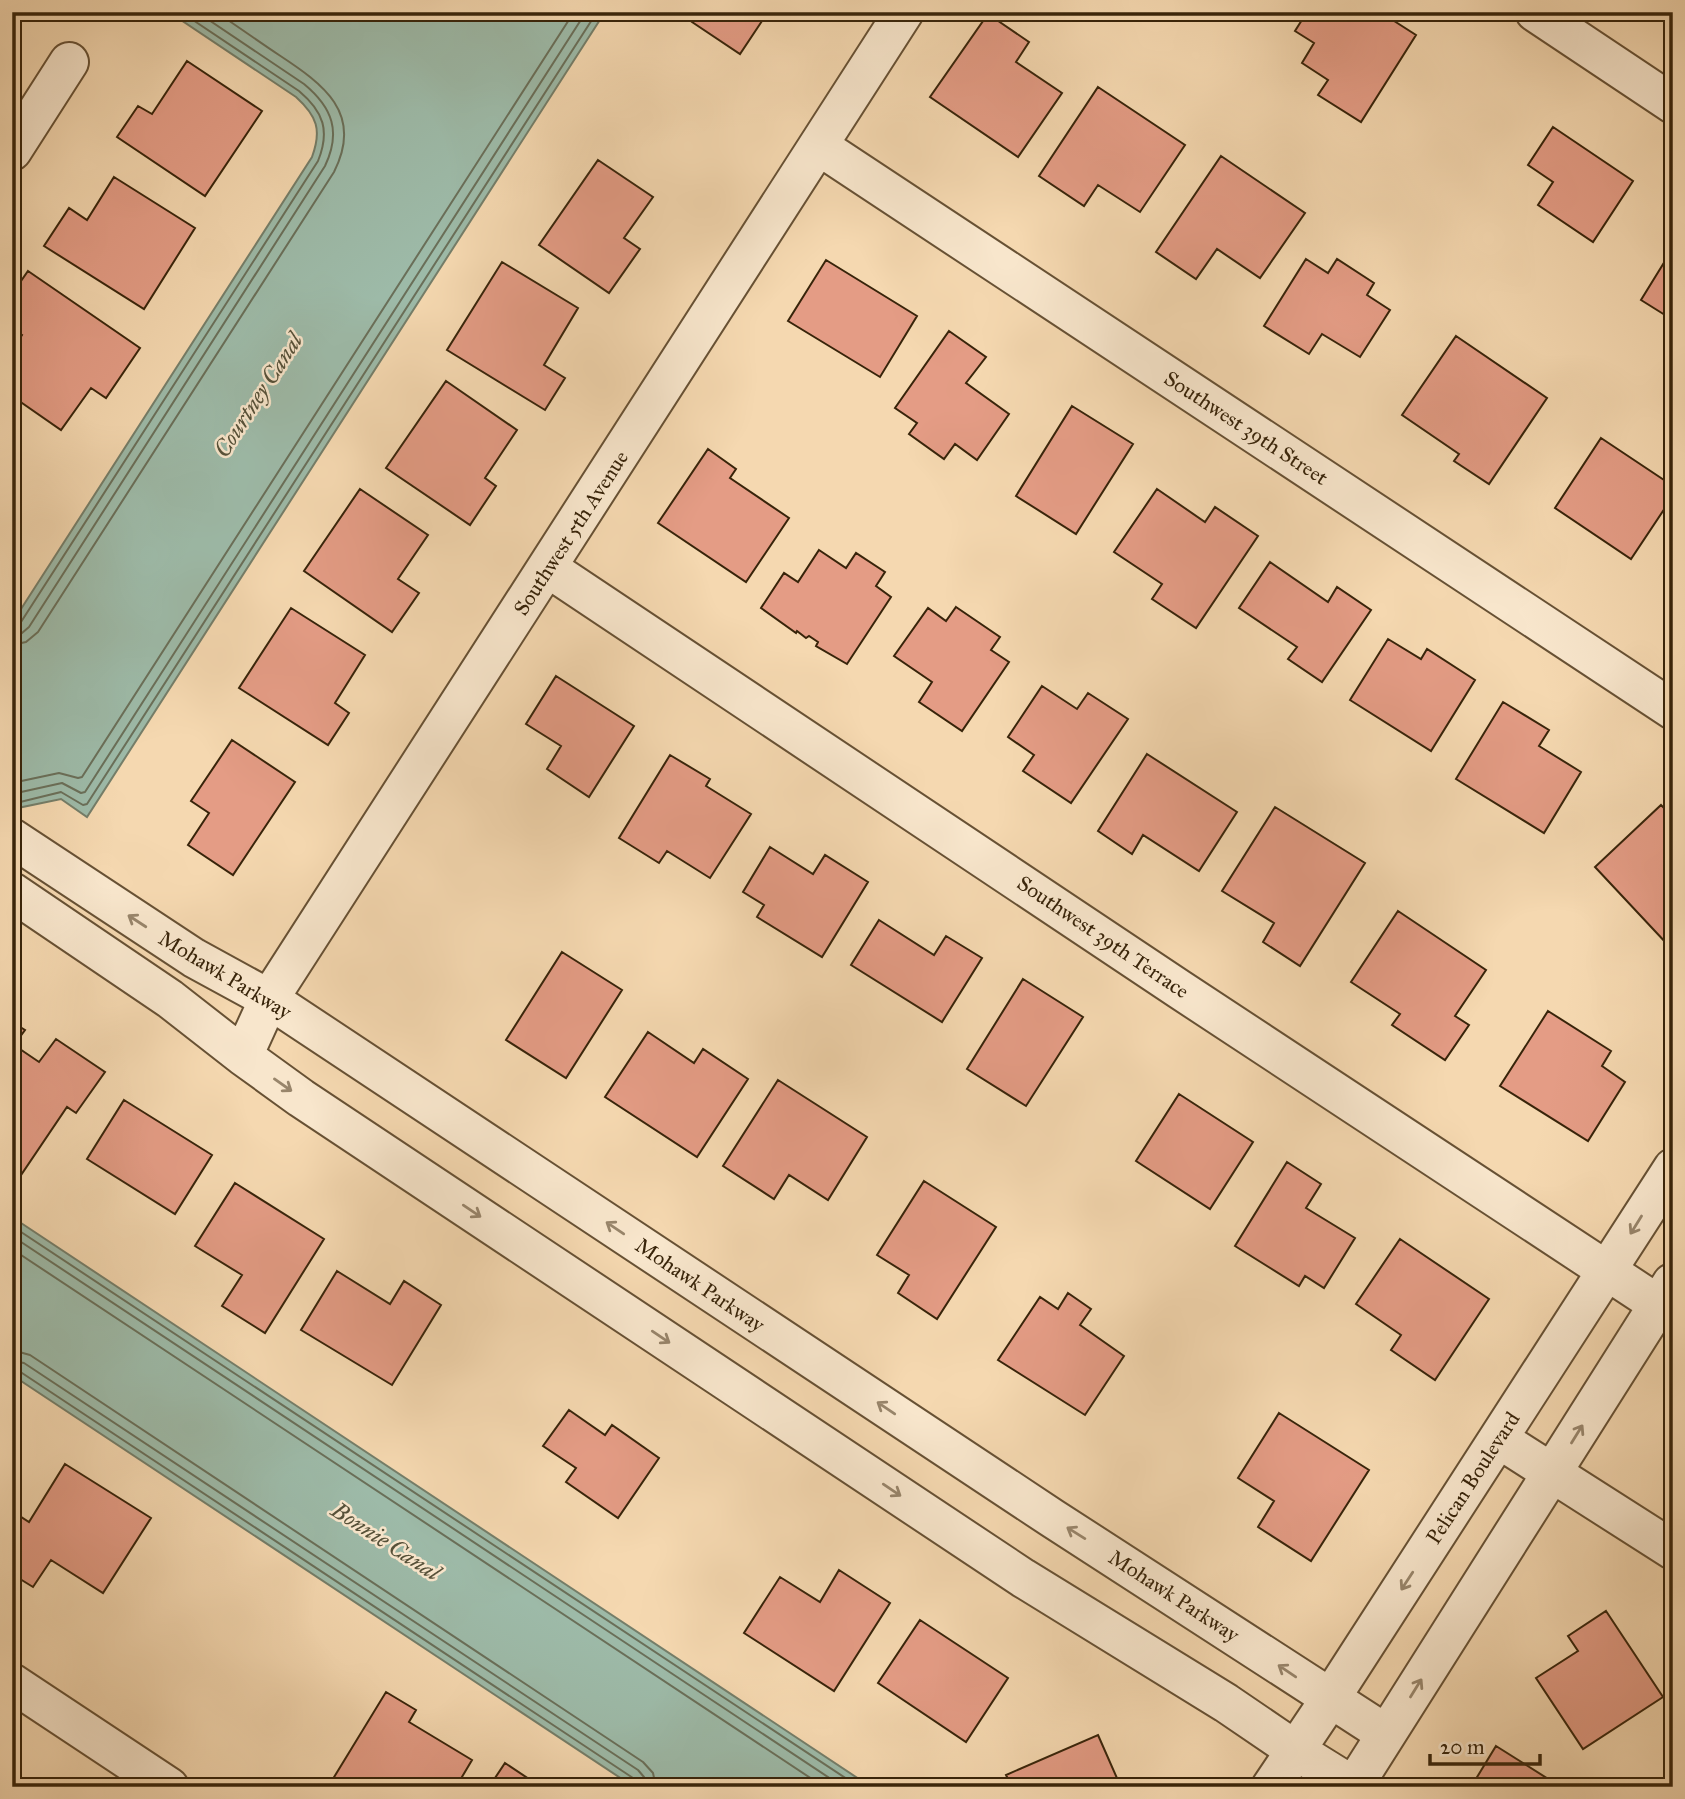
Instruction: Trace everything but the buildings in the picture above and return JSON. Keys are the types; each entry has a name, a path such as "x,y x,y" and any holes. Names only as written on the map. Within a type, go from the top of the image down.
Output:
{"street":[{"name":"Southwest 5th Avenue","path":"243,1056 269,999 904,12"},
{"path":"1535,12 1673,104"},
{"path":"12,151 69,62"},
{"name":"Southwest 39th Street","path":"819,146 1673,710"},
{"name":"Southwest 39th Terrace","path":"548,568 1552,1236 1608,1270 1666,1294"},
{"name":"Mohawk Parkway","path":"12,838 194,958 269,999 1029,1502 1386,1734"},
{"path":"12,892 170,999 243,1056 325,1114 1012,1570 1226,1703 1353,1786 1666,1294"},
{"name":"Pelican Boulevard","path":"1271,1787 1673,1168"},
{"path":"1499,1439 1673,1550"},
{"path":"12,1683 169,1787"}],"water":[{"name":"Courtney Canal","path":"169,12 605,12 87,817 61,799 18,808 12,818 12,623 312,157 317,139 313,117 296,97"},
{"name":"Bonnie Canal","path":"12,1217 871,1787 634,1787 12,1375"}]}
